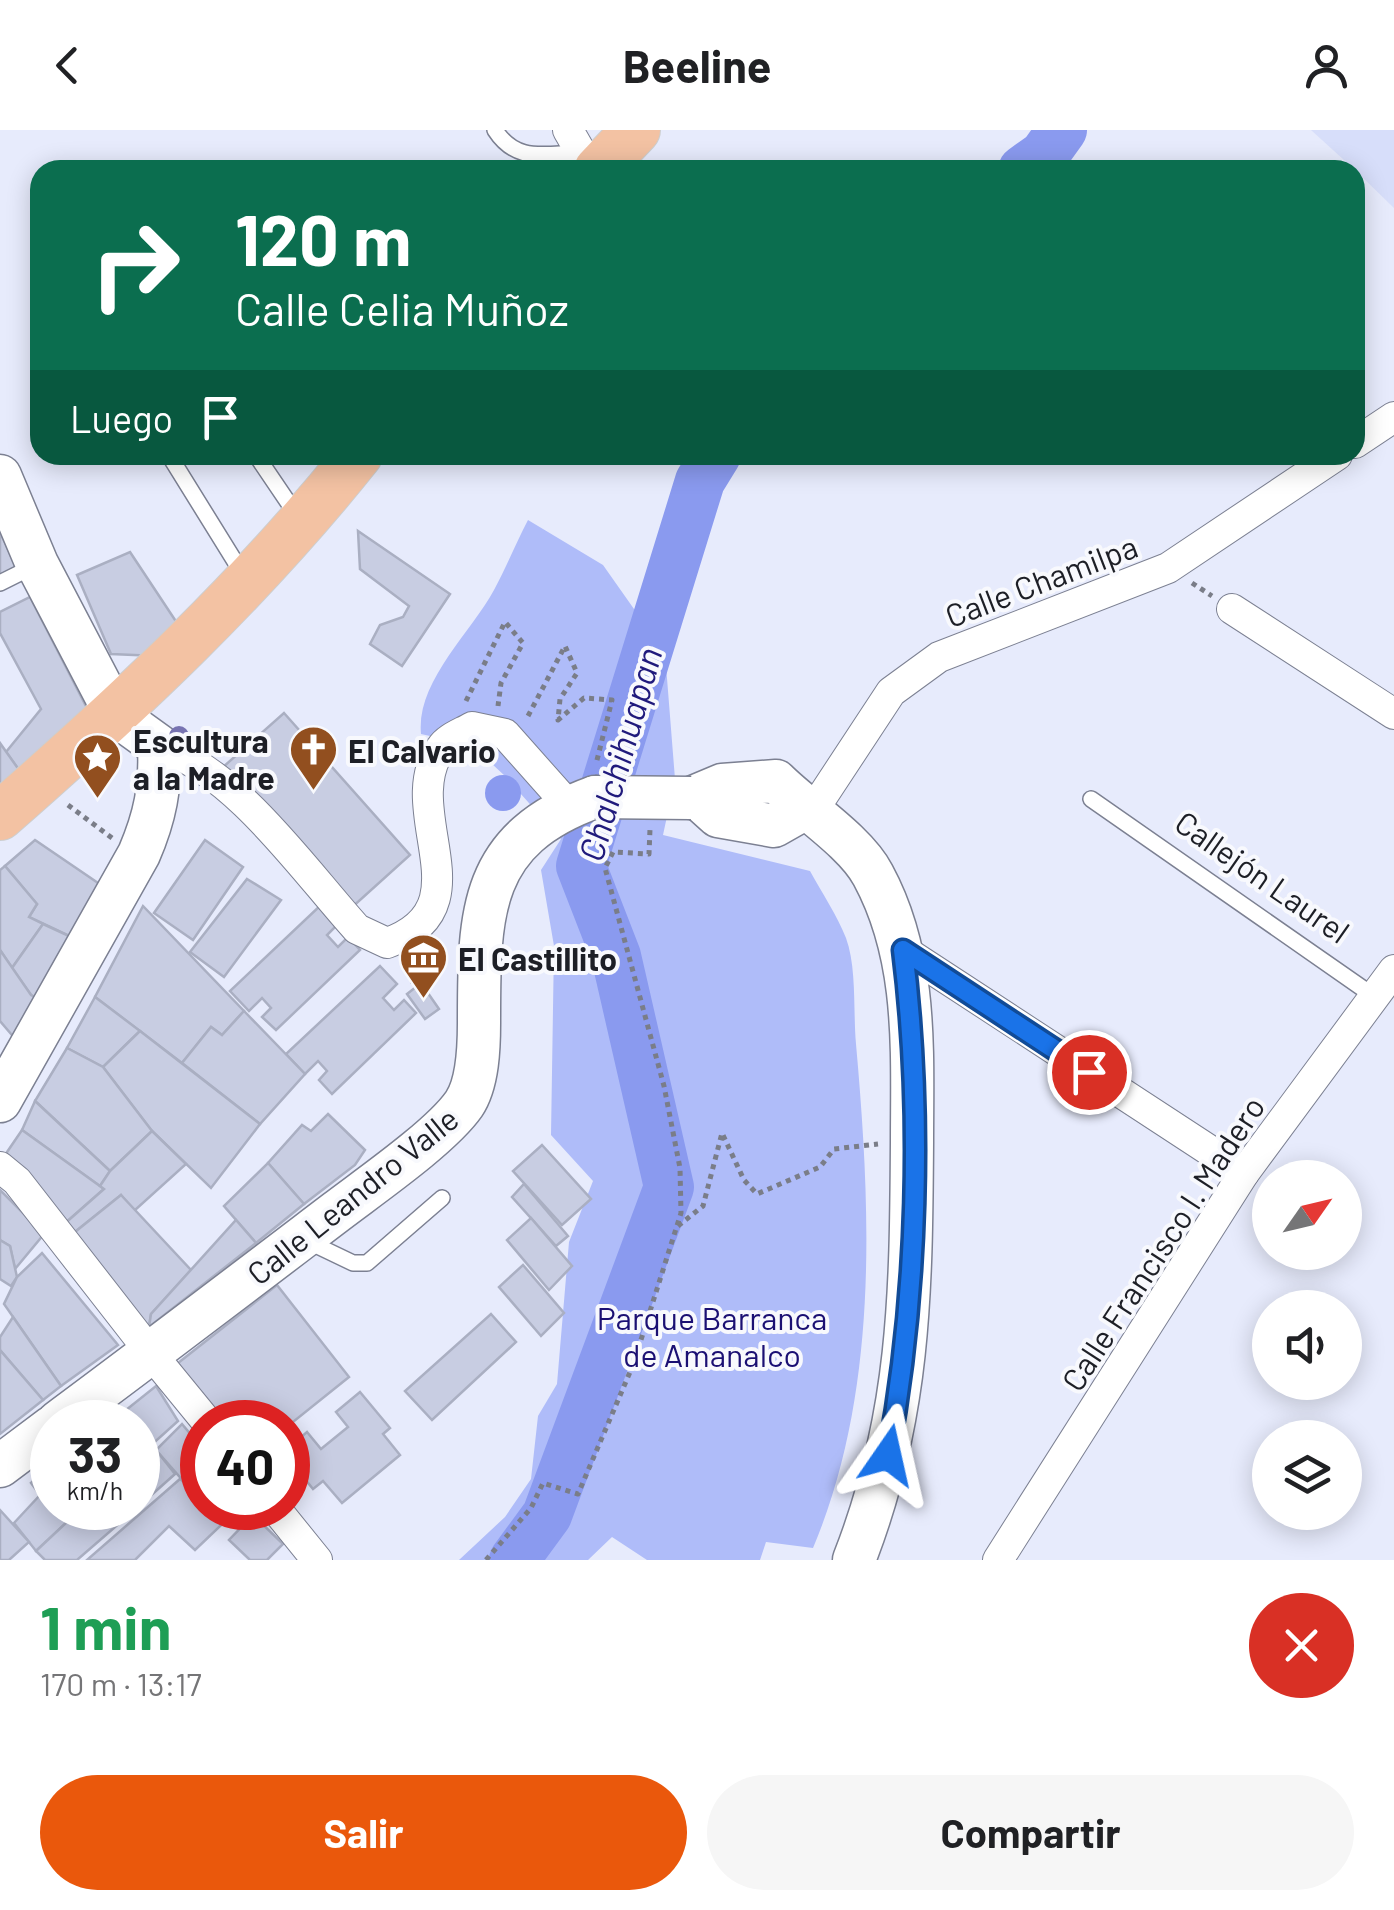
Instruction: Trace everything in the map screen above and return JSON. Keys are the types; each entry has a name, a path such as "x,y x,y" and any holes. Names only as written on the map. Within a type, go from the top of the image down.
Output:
{"main road":[{"path":"585,156 636,130"},
{"path":"0,816 116,715 249,584 350,465"}],"street":[{"path":"1365,436 1394,417"},
{"name":"Calle Chamilpa","path":"808,811 891,692 939,657 1168,568 1322,465"},
{"path":"0,476 19,573 116,715 159,746 192,758 224,783 358,929 386,943 408,935 428,917 437,890 428,803 430,766 448,740 472,727 504,734 589,790 694,798 722,785 776,781 872,872 903,950 913,1025 911,1293 901,1384 881,1491 854,1560"},
{"path":"1232,609 1394,714"},
{"path":"0,1102 155,817 161,780 159,746"},
{"name":"Calle Leandro Valle","path":"94,1400 157,1360 302,1238 401,1162 465,1103 478,1054 479,946 491,894 509,848 541,821 589,790"},
{"path":"903,950 1244,1173"},
{"name":"Calle Francisco I. Madero","path":"998,1560 1244,1173 1384,1004 1394,970"},
{"path":"0,1168 17,1181 189,1400"},
{"name":"Calle Leandro Valle","path":"0,1466 30,1444"},
{"path":"293,1530 317,1560"}],"lane":[{"path":"495,130 510,150 585,156"},
{"path":"175,465 249,584"},
{"path":"263,465 303,524"},
{"name":"Callejón Laurel","path":"1091,799 1384,1004"},
{"path":"302,1238 353,1263 368,1262 442,1198"}],"path":[{"path":"1168,568 1232,609"},
{"path":"448,740 505,622 523,643 501,683 497,716"},
{"path":"518,729 539,703 551,668 565,646 577,672 560,699 558,720 584,698 612,700 589,790"},
{"path":"38,783 137,856"},
{"path":"486,1560 530,1508 543,1483 578,1494 622,1394 681,1213 680,1168 664,1086 606,868 612,852 648,854 650,816"},
{"path":"676,1228 702,1206 722,1133 744,1180 757,1194 820,1167 834,1149 912,1141"}],"shaded area":[{"path":"1311,130 1394,130 1394,208 1365,180 1365,160 1344,160"},
{"path":"503,775 516,780 521,793 516,806 503,811 490,806 485,793 490,780"}],"green space":[{"name":"Parque Barranca de Amanalco","path":"528,520 603,565 665,653 675,779 663,835 810,871 846,938 853,976 865,1172 865,1300 850,1427 813,1548 766,1542 760,1560 647,1560 612,1537 588,1560 459,1560 505,1517 531,1479 538,1416 557,1384 569,1242 593,1181 551,1135 554,946 541,870 561,839 505,776 464,738 448,740 421,734 427,696 436,677 494,590"}],"building":[{"path":"358,531 450,594 402,666 370,644 380,625 403,617 409,606 360,569"},
{"path":"0,532 16,567 0,575"},
{"path":"130,552 185,635 157,656 111,654 77,575"},
{"path":"30,597 91,716 24,777 6,752 41,709 0,633 0,612"},
{"path":"284,713 410,855 349,910 222,768"},
{"path":"0,743 24,777 0,801"},
{"path":"35,840 101,885 82,942 29,917 37,904 5,866"},
{"path":"205,840 243,867 193,940 154,913"},
{"path":"5,866 37,904 29,917 43,924 12,968 0,950 0,870"},
{"path":"247,879 281,900 224,977 190,952"},
{"path":"323,903 341,921 327,935 338,947 348,937 360,950 276,1030 262,1017 271,1008 262,998 249,1011 230,991"},
{"path":"143,906 244,1011 222,1035 211,1027 182,1063 95,997"},
{"path":"43,924 82,942 50,1005 31,995 12,968"},
{"path":"0,950 31,995 50,1005 23,1048 0,1021"},
{"path":"380,966 397,984 383,998 394,1010 404,1000 416,1013 332,1094 319,1080 327,1071 318,1061 305,1074 286,1054"},
{"name":"El Castillito","path":"421,983 439,1009 425,1019 407,994"},
{"path":"95,997 140,1031 103,1067 67,1048"},
{"path":"244,1011 305,1074 260,1124 182,1063 211,1027 222,1035"},
{"path":"140,1031 260,1124 211,1188 152,1131 103,1067"},
{"path":"67,1048 103,1067 152,1131 110,1171 35,1101"},
{"path":"35,1101 110,1171 100,1186 22,1130"},
{"path":"328,1114 365,1150 355,1165 304,1204 268,1163 302,1125 311,1131"},
{"path":"22,1130 104,1189 62,1226 3,1158"},
{"path":"152,1131 186,1164 134,1211 121,1195 70,1236 62,1226 104,1189 100,1186 110,1171"},
{"path":"542,1145 591,1199 562,1225 513,1171"},
{"path":"268,1163 304,1204 256,1243 224,1206"},
{"path":"524,1184 568,1236 556,1246 512,1197"},
{"path":"0,1190 44,1234 15,1269 10,1246 0,1240"},
{"path":"121,1195 191,1270 151,1314 149,1327 70,1236"},
{"path":"531,1218 572,1266 549,1290 507,1240"},
{"path":"236,1220 256,1243 149,1327 151,1314"},
{"path":"0,1240 10,1246 17,1277 11,1286 0,1279"},
{"path":"42,1253 118,1345 61,1386 4,1304 17,1277"},
{"path":"523,1265 564,1313 541,1336 499,1287"},
{"path":"277,1285 349,1377 310,1408 310,1400 199,1400 173,1367"},
{"path":"491,1314 516,1342 432,1420 405,1391"},
{"path":"13,1317 61,1386 43,1400 0,1350 0,1337"},
{"path":"0,1350 43,1400 30,1400 30,1410 0,1434"},
{"path":"156,1386 178,1421 160,1437 160,1400 138,1400"},
{"path":"360,1392 390,1428 383,1434 400,1455 342,1503 323,1481 313,1489 310,1485 310,1436 321,1449 348,1427 336,1412"},
{"path":"180,1426 180,1477 160,1455 160,1446"},
{"path":"160,1455 175,1474 160,1487"},
{"path":"180,1479 180,1530 216,1530 195,1550 169,1526 135,1560 87,1560 121,1530 160,1530 160,1496"},
{"path":"30,1506 30,1530 58,1530 36,1551 14,1523"},
{"path":"0,1510 29,1542 9,1560 0,1560"},
{"path":"58,1530 112,1530 77,1560 45,1560 36,1551"},
{"path":"239,1530 269,1530 283,1544 267,1560 250,1560 229,1540"}],"waterway":[{"name":"Chalchihuapan","path":"1037,160 1062,130"},
{"name":"Chalchihuapan","path":"514,1560 547,1515 669,1187 616,956 581,866 700,481 710,465"}],"place":[{"name":"El Calvario","path":"313,792"},
{"name":"Escultura a la Madre","path":"98,800"},
{"name":"El Castillito","path":"423,1000"}],"route":[{"path":"888,1455 911,1293 913,1025 903,950 1089,1072"}]}
